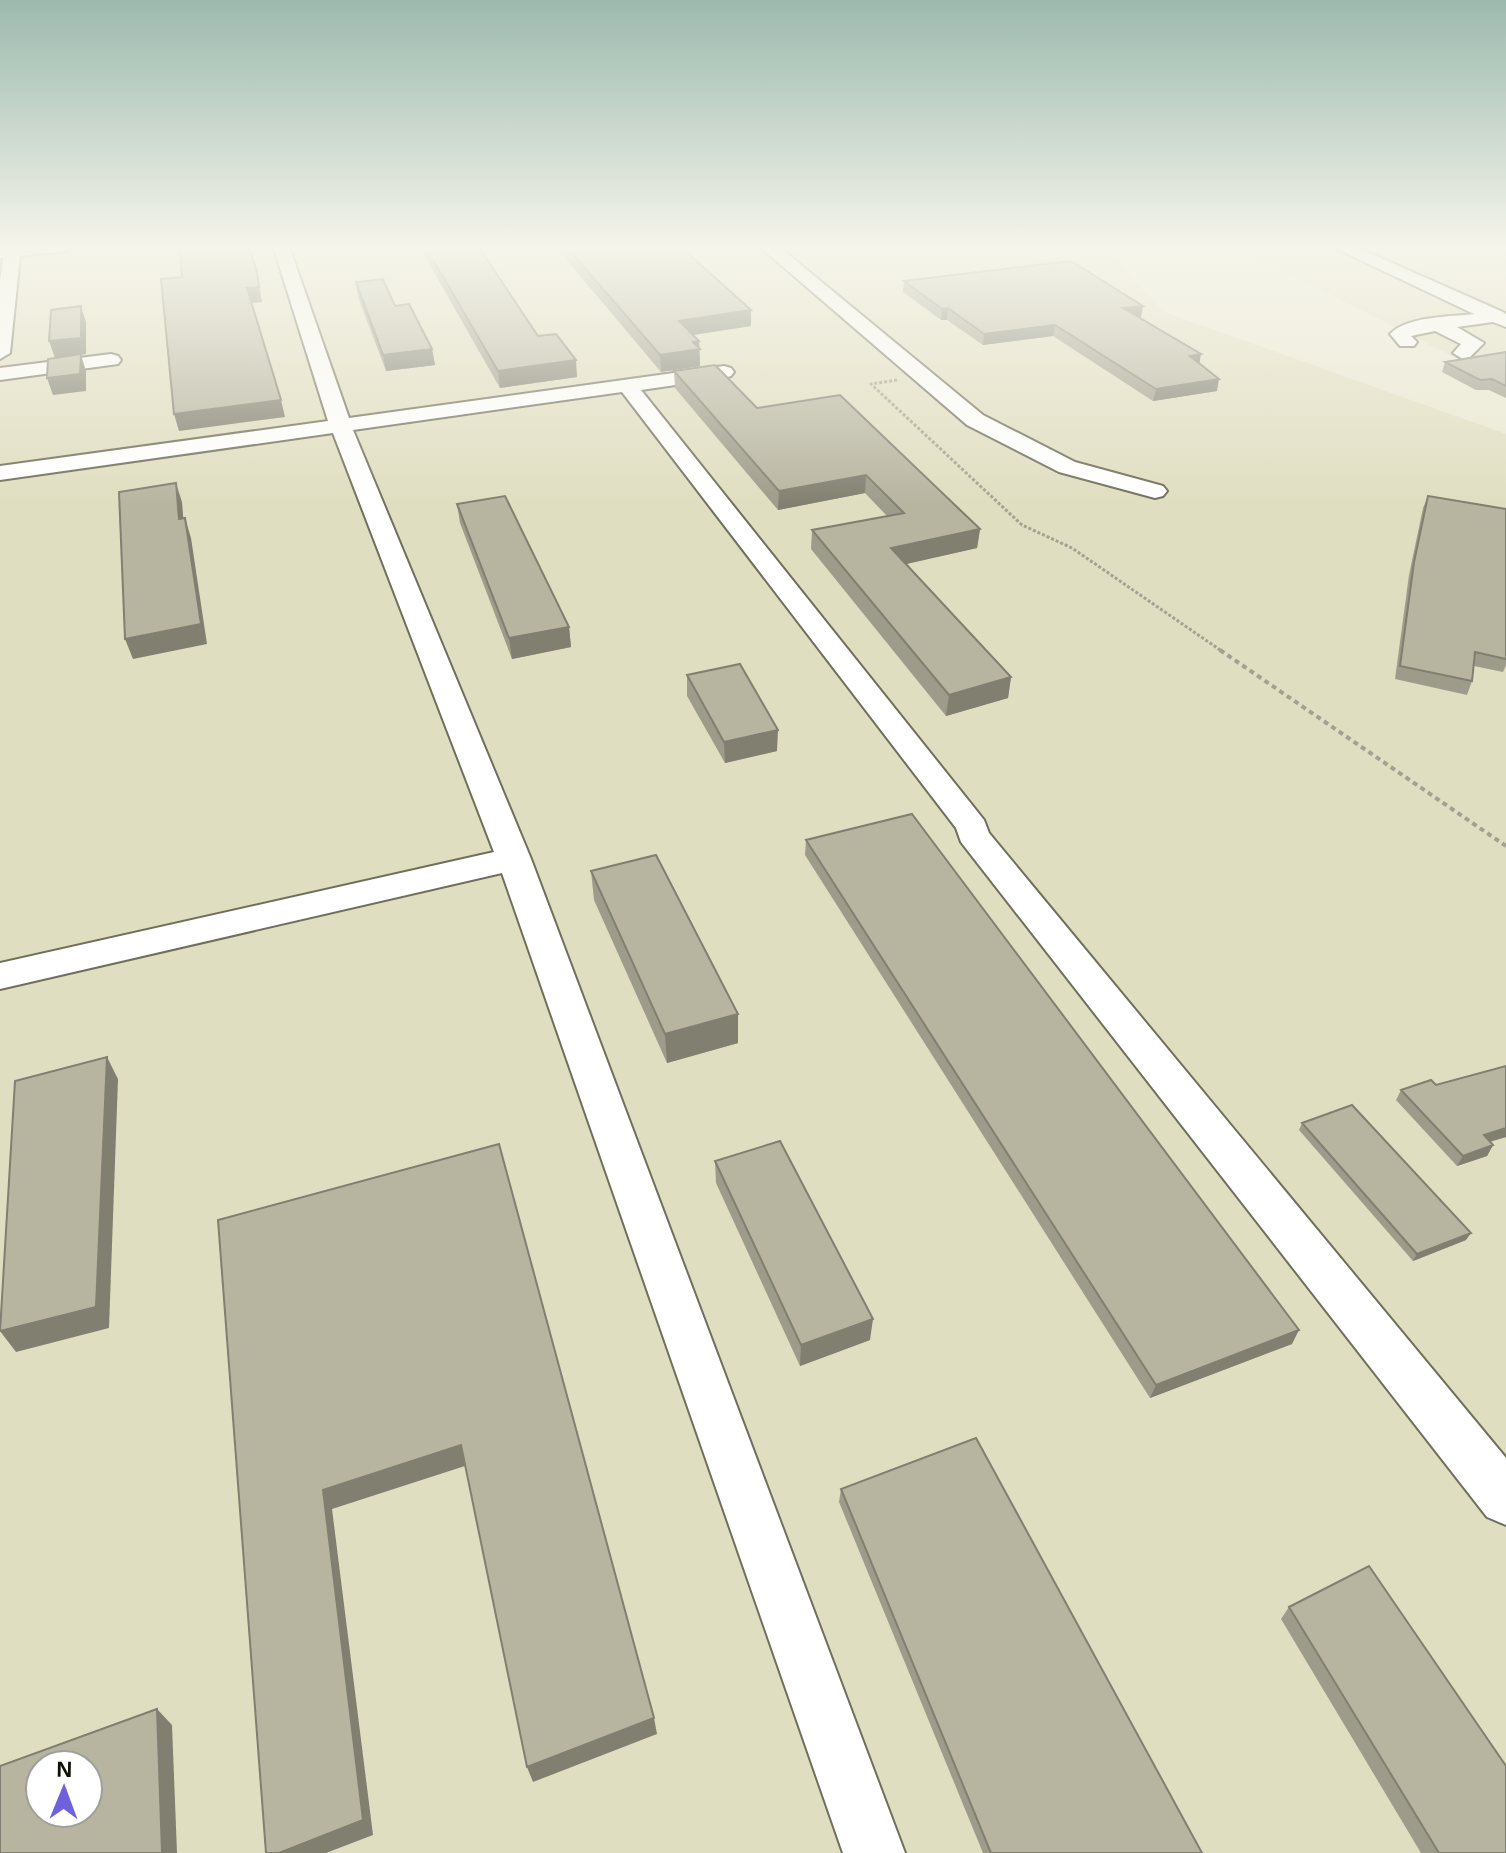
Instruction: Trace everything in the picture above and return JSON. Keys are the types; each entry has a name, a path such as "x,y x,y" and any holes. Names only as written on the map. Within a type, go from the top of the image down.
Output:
{"street":[{"path":"0,353 2,332"},
{"path":"310,332 341,427 514,859 874,1853"},
{"path":"869,332 975,420 1026,449 1067,467 1155,491"},
{"path":"1403,332 1399,334 1407,342"},
{"path":"1453,332 1474,343 1463,353"},
{"path":"0,374 111,360"},
{"path":"0,473 724,372"},
{"path":"627,385 972,827 973,835 1506,1499"},
{"path":"0,976 514,859"}],"path":[{"path":"922,377 871,384 1022,525 1072,548 1506,846"}],"shaded area":[{"path":"0,332 1221,332 1506,434 1506,1853 0,1853"},
{"path":"1406,332 1506,332 1506,383"}],"building":[{"path":"50,332 81,332 81,338 49,341"},
{"path":"166,332 261,332 281,400 174,414"},
{"path":"375,332 424,332 432,349 383,355"},
{"path":"476,332 556,334 576,360 498,371"},
{"path":"641,332 690,332 699,341 693,342 700,349 660,355"},
{"path":"1067,332 1164,332 1201,354 1190,356 1219,379 1156,389"},
{"path":"1506,352 1506,386 1492,379 1480,380 1445,362"},
{"path":"81,354 80,374 47,378 48,359"},
{"path":"715,365 757,408 840,395 980,529 891,548 1011,677 949,695 812,530 904,513 866,475 779,491 674,371"},
{"path":"176,483 179,519 185,518 201,624 125,639 119,492"},
{"path":"505,496 569,627 509,638 457,504"},
{"path":"1428,496 1506,509 1506,659 1475,652 1472,681 1400,666 1414,562"},
{"path":"740,664 778,730 724,742 687,675"},
{"path":"912,814 1299,1330 1156,1385 806,840"},
{"path":"656,855 738,1014 665,1034 591,871"},
{"path":"107,1057 96,1307 0,1331 15,1081"},
{"path":"1506,1066 1506,1128 1484,1135 1493,1145 1463,1156 1401,1090 1431,1080 1436,1085"},
{"path":"1352,1105 1471,1233 1417,1254 1302,1123"},
{"path":"780,1141 873,1319 801,1345 715,1161"},
{"path":"499,1144 654,1718 527,1767 461,1445 323,1490 363,1820 279,1853 266,1853 218,1220"},
{"path":"976,1438 1202,1853 991,1853 841,1489"},
{"path":"1369,1566 1506,1766 1506,1853 1439,1853 1289,1607"},
{"path":"157,1709 162,1853 0,1853 0,1766 24,1757 24,1829 104,1829 104,1749 47,1749"}]}
